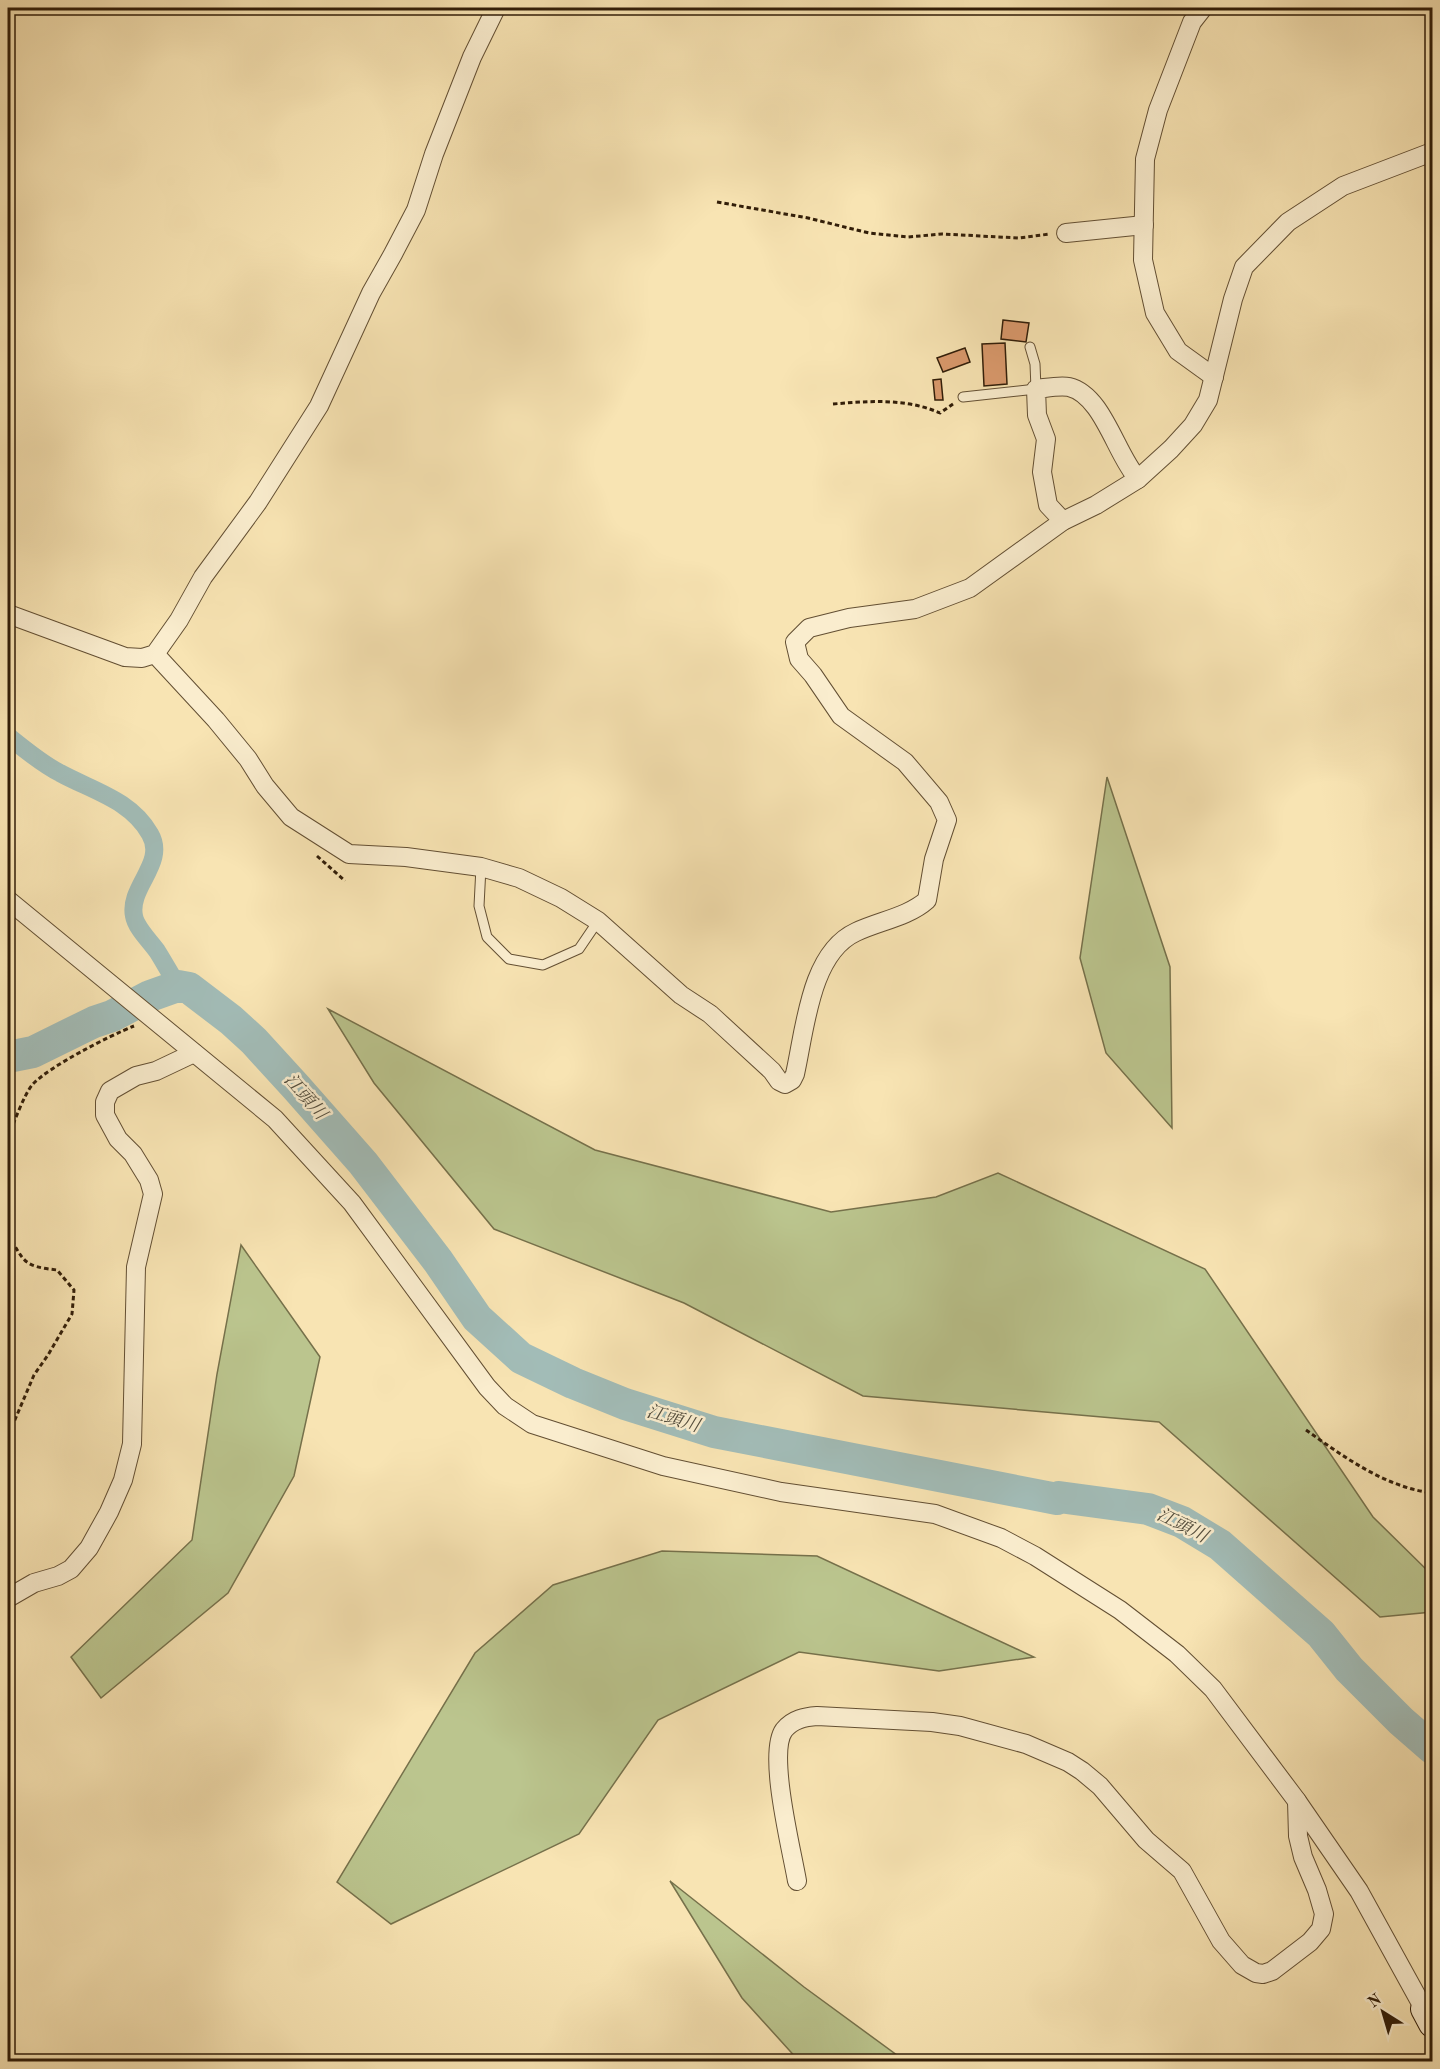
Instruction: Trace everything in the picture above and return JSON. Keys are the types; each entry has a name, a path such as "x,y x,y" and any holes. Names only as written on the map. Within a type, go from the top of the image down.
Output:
{"street":[{"path":"8,614 125,657 142,658 155,654 179,620 203,577 258,501 319,406 371,293 416,210 434,154 468,67 496,8"},
{"path":"1203,8 1192,22 1158,110 1145,159 1143,260 1155,313 1178,351 1214,377"},
{"path":"155,654 216,720 291,817 349,854 406,856 481,867 519,878 561,898 598,921 681,995 710,1014 772,1071 778,1081 785,1084 792,1080 795,1074 814,988 824,962 839,943 848,936 915,910 927,900 934,860 947,820 939,802 905,762 841,716 799,658 795,642 809,628 849,618 915,609 970,588 1063,521 1096,505 1138,479 1171,450 1193,425 1208,400 1233,299 1244,267 1288,222 1343,186 1432,152"},
{"path":"1066,233 1144,225"},
{"path":"1063,521 1048,505 1042,472 1046,439 1037,415 1036,389 1069,387 1087,396 1100,414 1128,467 1138,479"},
{"path":"8,900 275,1119 352,1203 487,1387 505,1406 532,1424 663,1466 781,1492 935,1514 1001,1538 1035,1556 1120,1610 1177,1654 1213,1689 1297,1801 1359,1891 1430,2014"},
{"path":"8,1598 34,1583 58,1576 71,1569 90,1548 123,1480 132,1444 136,1267 153,1194 149,1180 134,1154 118,1139 105,1115 105,1102 110,1091 136,1076 156,1071 195,1053"},
{"path":"797,1881 777,1754 783,1732 789,1725 804,1717 818,1716 932,1722 960,1726 1026,1744 1068,1762 1090,1777 1146,1840 1182,1871 1214,1930 1231,1954 1248,1970 1263,1974 1272,1971 1310,1942 1321,1929 1324,1914 1303,1857 1298,1836 1297,1801"}],"lane":[{"path":"963,397 1036,389 1035,364 1030,347"},
{"path":"481,867 479,906 487,937 509,959 543,965 579,949 598,921"}],"path":[{"path":"717,202 808,218 869,233 908,237 942,234 1019,237 1066,233"},
{"path":"833,404 873,400 927,407 940,413 963,397"},
{"path":"8,1138 32,1084 104,1040 152,1018"},
{"path":"8,1234 27,1264 34,1268 57,1270 74,1290 72,1314 48,1356 34,1375 8,1436"},
{"path":"1306,1430 1352,1462 1393,1482 1432,1493"}],"green space":[{"path":"1107,777 1170,967 1172,1128 1106,1053 1080,958"},
{"path":"328,1009 595,1150 831,1212 936,1197 998,1173 1205,1269 1373,1517 1432,1575 1432,1612 1380,1617 1159,1422 863,1396 684,1303 494,1229 374,1083"},
{"path":"241,1245 320,1357 294,1476 228,1593 101,1698 71,1657 192,1540 217,1374"},
{"path":"662,1551 817,1556 1034,1657 939,1671 799,1652 658,1720 579,1834 391,1924 337,1882 475,1653 553,1585"},
{"path":"670,1881 804,1987 905,2061 799,2061 742,1998"}],"building":[{"path":"1003,320 1029,323 1026,342 1001,339"},
{"path":"1005,343 1007,384 984,386 982,344"},
{"path":"965,348 970,362 943,372 937,358"},
{"path":"941,379 943,400 935,400 933,380"}],"waterway":[{"path":"8,736 53,769 122,805 142,822 150,834 154,845 154,855 136,895 135,921 178,986"},
{"name":"江頭川","path":"8,1057 33,1052 150,996 178,986 189,988 254,1041 296,1087 363,1163 438,1261 477,1318 521,1358 573,1383 625,1404 714,1432 1057,1499 1059,1497 1148,1509 1182,1522 1220,1545 1321,1634 1349,1669 1401,1721 1432,1748"}]}
